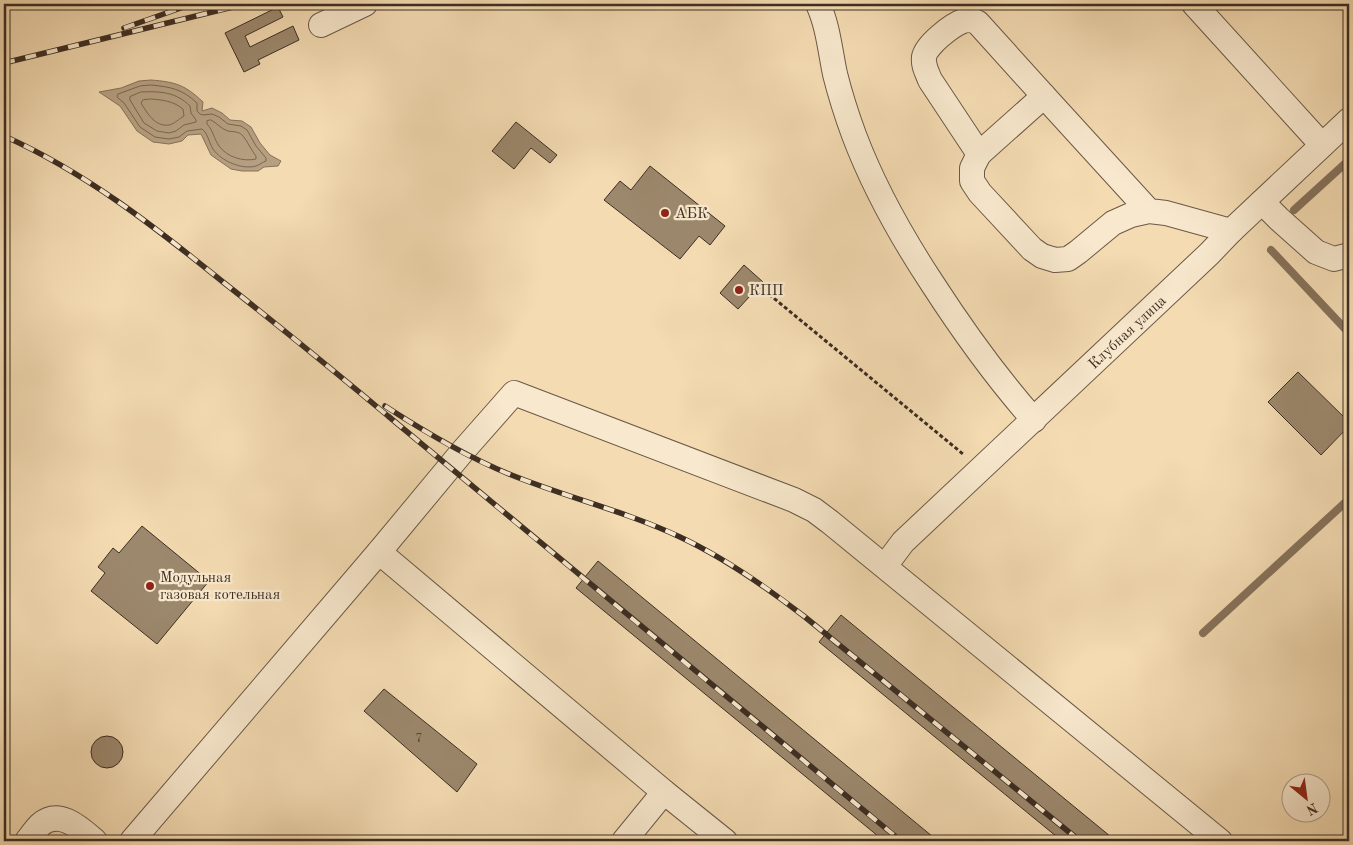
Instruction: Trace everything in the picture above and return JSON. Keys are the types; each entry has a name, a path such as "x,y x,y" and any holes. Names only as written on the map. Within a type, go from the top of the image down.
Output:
{"street":[{"path":"321,25 365,4"},
{"path":"818,4 824,18 835,73 844,104 874,184 921,267 970,340 1009,392 1034,420"},
{"path":"1194,4 1322,145"},
{"path":"979,154 924,68 926,50 931,44 954,26 963,21 972,20 978,23 1149,211"},
{"path":"1044,96 979,154 972,168 972,181 980,193 1032,248 1042,256 1055,260 1068,259 1113,223 1131,215 1149,211 1166,213 1231,231"},
{"name":"Клубная улица","path":"885,566 903,542 1349,120"},
{"path":"1262,202 1278,219 1316,252 1334,259 1349,255"},
{"path":"132,841 514,393 794,500 814,510 1220,841"},
{"path":"379,552 725,841"},
{"path":"624,841 664,792"},
{"path":"27,841 40,825 54,818 66,820 79,827 95,841"}],"path":[{"path":"758,286 981,469"}],"water":[{"path":"151,80 180,85 203,102 202,111 212,108 230,120 242,121 251,127 260,143 270,155 281,161 278,166 264,167 258,171 231,169 211,155 201,134 188,135 182,141 169,144 153,142 137,131 120,106 99,92 121,88 139,81"}],"building":[{"path":"278,7 283,17 245,36 250,47 293,26 299,40 258,60 260,64 244,72 225,33"},
{"path":"516,122 557,155 550,163 531,148 514,169 492,151"},
{"name":"АБК","path":"650,166 725,226 710,245 699,236 680,259 604,200 620,181 631,190"},
{"name":"КПП","path":"744,265 763,282 738,309 720,293"},
{"path":"1298,372 1349,422 1349,426 1321,455 1268,402"},
{"name":"Модульная газовая котельная","path":"142,526 209,581 157,644 91,591 105,573 98,567 113,548 119,553"},
{"path":"598,561 938,841 884,841 576,588"},
{"path":"841,615 1116,841 1062,841 819,642"},
{"path":"384,689 477,764 457,792 364,711"},
{"path":"107,736 113,737 118,741 122,746 122,758 118,763 113,767 107,768 101,767 96,763 92,758 91,752 92,746 96,741 101,737"},
{"path":"340,836 346,837 354,841 329,841"}],"waterway":[{"path":"1294,210 1349,160"},
{"path":"1271,250 1349,333"},
{"path":"1203,633 1349,499"}],"railway":[{"path":"124,28 192,4"},
{"path":"4,63 245,4"},
{"path":"4,136 63,166 118,202 171,241 347,382 901,841"},
{"path":"385,406 446,443 493,467 659,528 697,545 729,564 805,617 1080,841"}],"place":[{"name":"АБК","path":"665,213"},
{"name":"КПП","path":"739,290"},
{"name":"Модульная газовая котельная","path":"150,586"}]}
